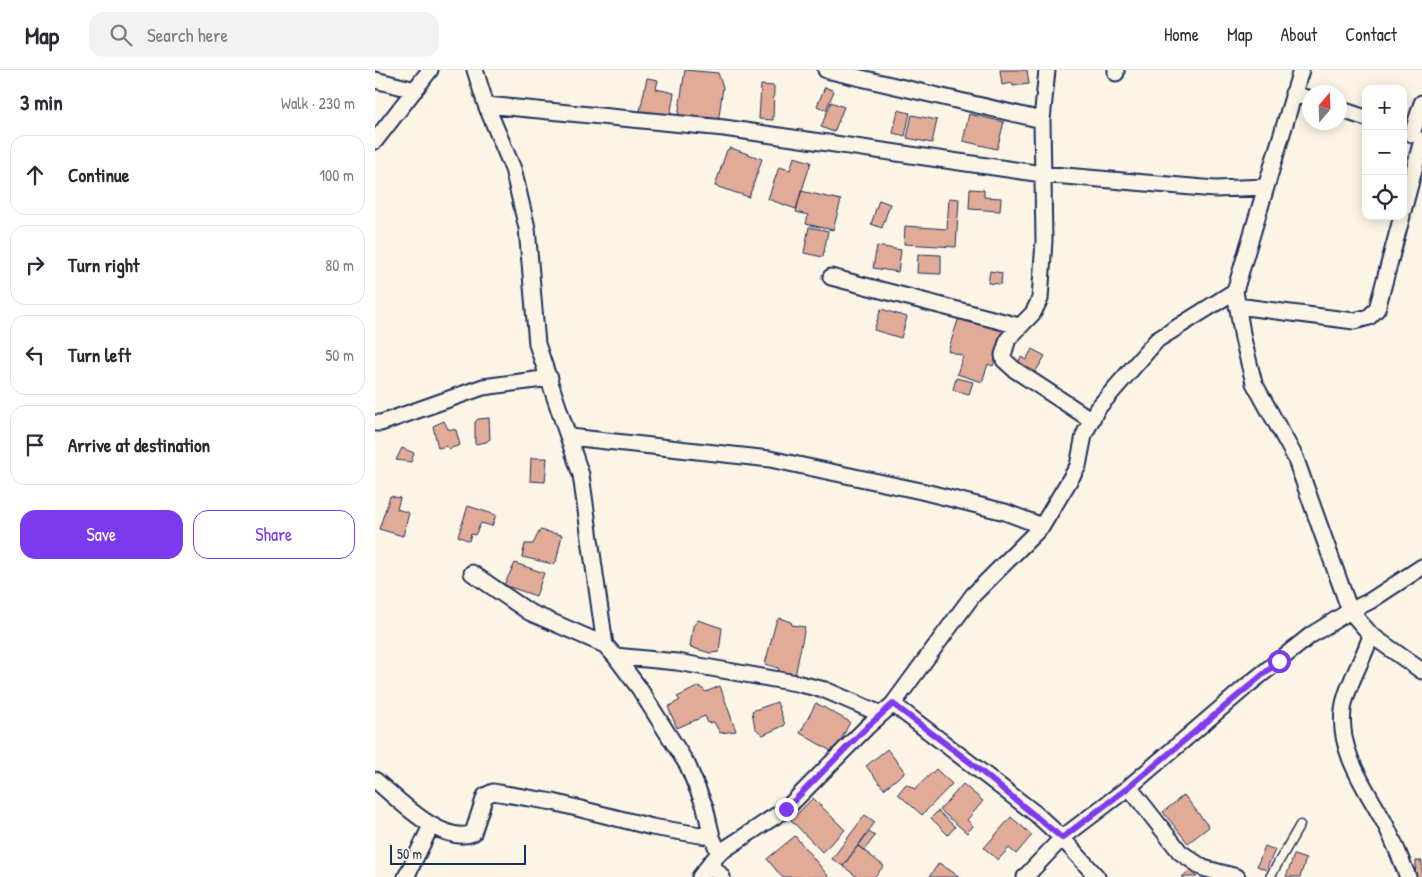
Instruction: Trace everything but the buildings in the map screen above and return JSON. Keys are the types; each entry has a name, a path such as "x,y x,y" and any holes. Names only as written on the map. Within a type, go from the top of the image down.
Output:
{"street":[{"path":"375,141 430,70"},
{"path":"826,70 1042,120"},
{"path":"1047,70 1042,120 1044,240 1040,299 1033,313 1008,338 1003,355 1004,360 1015,370 1091,419"},
{"path":"1301,70 1235,291 1237,306 1254,383 1295,457 1349,611 1371,635 1422,671"},
{"path":"478,72 486,106 513,169 525,220 537,344 570,437 581,475 610,650 639,688 687,766 705,807 715,858 722,877"},
{"path":"375,80 415,90"},
{"path":"1293,93 1302,96"},
{"path":"1407,186 1422,103"},
{"path":"486,106 724,128 1042,174 1215,189 1266,187"},
{"path":"1347,112 1362,117"},
{"path":"1237,306 1354,322 1369,317 1377,309 1401,220"},
{"path":"831,277 1019,326"},
{"path":"700,877 715,858 786,809 893,704 973,595 1042,526 1078,466 1084,435 1091,419 1157,340 1235,291"},
{"path":"375,423 381,423 483,387 550,378"},
{"path":"570,437 770,459 931,493 1005,512 1042,526"},
{"path":"1025,877 1062,838 1129,787 1248,685 1311,635 1422,567"},
{"path":"472,573 529,612 610,650 796,683 825,690 881,714"},
{"path":"1371,635 1366,653 1345,700 1342,726 1349,754 1363,785 1384,821 1408,877"},
{"path":"893,704 979,769 1062,838 1097,877"},
{"path":"375,780 431,826 453,836 467,836 473,833 485,796 493,792 553,802 652,827 712,837"},
{"path":"1129,787 1180,852 1203,868 1237,877"},
{"path":"406,877 431,826"}],"lane":[{"path":"1271,877 1300,825"}],"route":[{"path":"786,809 867,727 893,704 1036,814 1062,838 1129,787 1205,724 1248,685 1279,661"}]}
